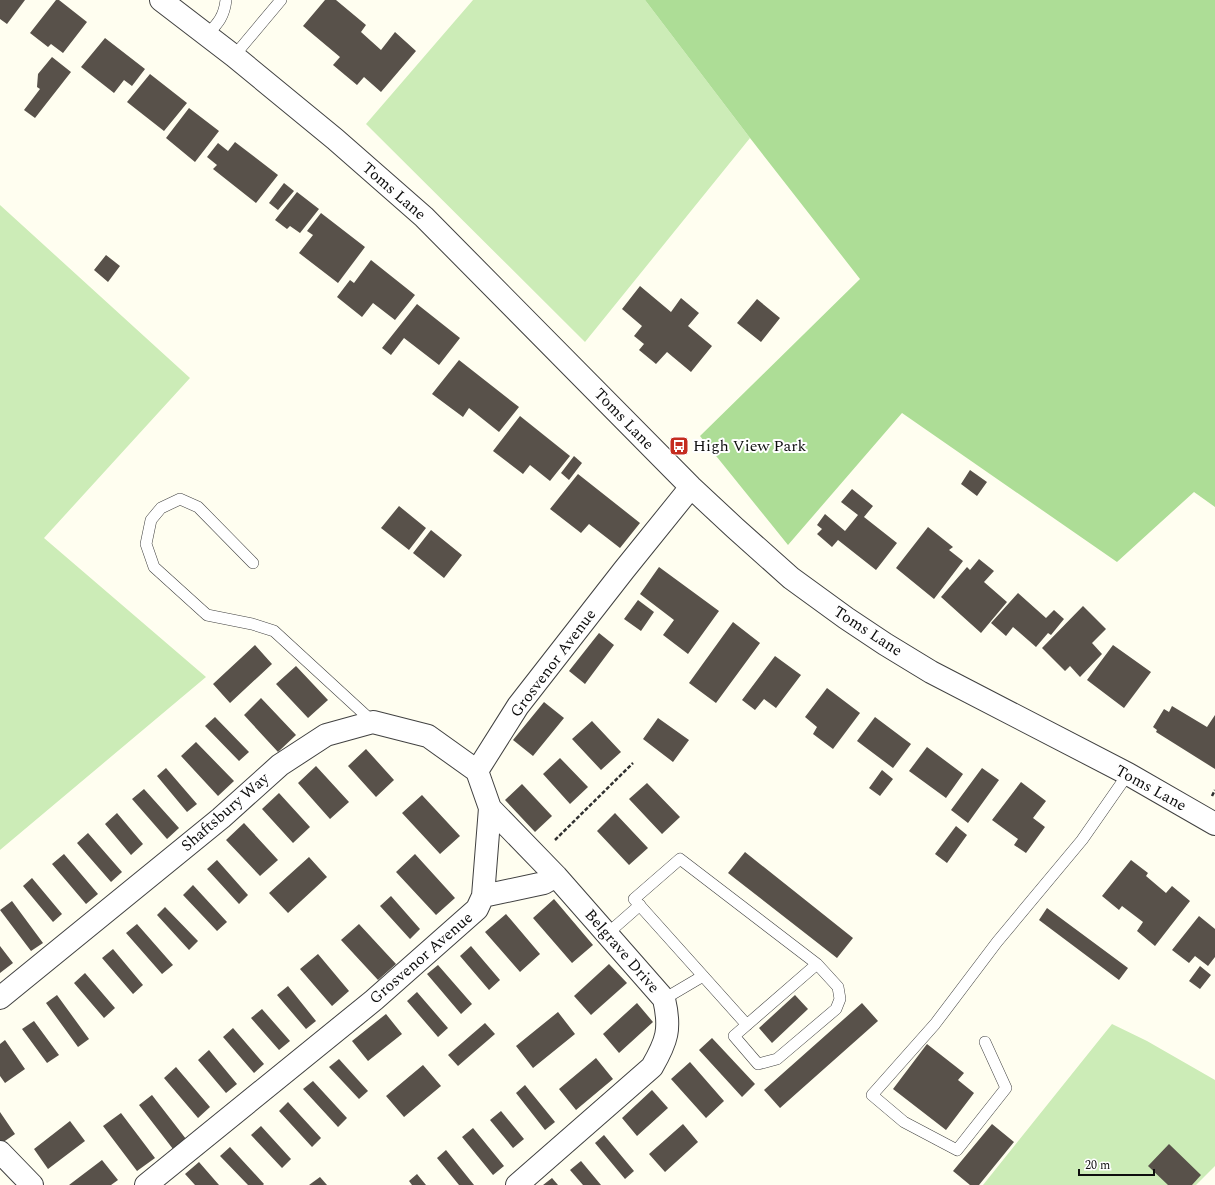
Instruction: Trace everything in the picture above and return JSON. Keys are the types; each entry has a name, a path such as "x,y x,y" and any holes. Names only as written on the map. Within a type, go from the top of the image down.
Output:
{"street":[{"name":"Toms Lane","path":"161,0 234,56 335,139 424,217 691,487 734,528 791,578 846,618 931,672 1128,774 1215,824"},
{"name":"Grosvenor Avenue","path":"146,1185 374,1000 476,909 483,896 490,808 477,771 518,706 691,487"},
{"name":"Shaftsbury Way","path":"0,998 220,818 280,765 326,735 373,722 428,736 477,771"},
{"name":"Belgrave Drive","path":"490,808 556,876 664,999 667,1013 668,1032 663,1048 652,1067 517,1185"},
{"path":"483,896 544,883 556,876"},
{"path":"0,1152 32,1185"}],"lane":[{"path":"207,35 221,19 225,10 226,0"},
{"path":"234,56 281,0"},
{"path":"253,563 198,507 180,500 161,508 151,520 146,544 154,567 207,615 252,624 274,631 373,722"},
{"path":"986,1042 1006,1088 957,1150 904,1122 872,1095 935,1024 997,942 1082,840 1128,774"},
{"path":"747,1025 634,899 680,858 817,964 838,987 840,999 836,1009 777,1059 758,1064 734,1036 747,1025 817,964"},
{"path":"607,934 640,905"},
{"path":"664,999 703,976"}],"path":[{"path":"537,857 633,763"}],"green space":[{"path":"473,0 645,0 750,138 585,342 366,124"},
{"path":"645,0 1215,0 1215,507 1194,492 1117,562 902,413 788,545 700,436 860,279"},
{"path":"0,205 190,378 44,538 206,677 0,850"},
{"path":"1112,1024 1147,1041 1215,1080 1215,1166 1196,1185 983,1185"}],"building":[{"path":"0,0 25,0 7,24 0,19"},
{"path":"56,0 59,0 87,22 63,53 51,44 48,47 30,33"},
{"path":"325,0 336,0 366,25 361,32 381,50 395,32 416,51 381,92 364,77 357,85 333,65 340,57 303,26"},
{"path":"105,38 145,69 132,86 124,80 114,93 81,67"},
{"path":"52,57 71,72 35,118 24,110 40,89 37,87 38,74"},
{"path":"150,74 187,103 164,131 127,102"},
{"path":"189,108 219,131 195,162 166,138"},
{"path":"235,142 278,175 256,203 213,169 217,165 207,157 218,143 228,151"},
{"path":"284,183 294,191 278,210 269,203"},
{"path":"297,192 319,209 300,233 290,226 287,229 275,220"},
{"path":"321,213 365,247 338,283 299,253 313,235 307,231"},
{"path":"106,255 120,266 108,282 94,270"},
{"path":"371,260 415,295 395,320 373,303 362,317 337,297 350,280 354,283"},
{"path":"640,286 671,312 681,298 699,313 688,326 712,346 691,372 667,352 656,364 639,350 644,344 634,336 642,326 622,309"},
{"path":"757,299 780,318 761,342 737,323"},
{"path":"417,304 460,338 439,365 404,338 391,355 382,348"},
{"path":"459,360 519,407 499,432 469,408 463,417 432,394"},
{"path":"520,416 570,456 550,481 530,465 523,474 493,451"},
{"path":"574,456 582,463 569,480 561,473"},
{"path":"970,470 987,482 977,496 961,484"},
{"path":"578,474 640,523 620,548 589,524 581,533 550,509"},
{"path":"852,489 873,506 864,517 897,543 876,570 838,540 832,547 817,534 822,529 817,525 825,514 845,531 858,515 841,502"},
{"path":"399,506 426,528 409,550 381,528"},
{"path":"928,527 953,547 949,550 963,561 934,599 896,568"},
{"path":"431,530 462,555 444,578 413,553"},
{"path":"979,559 994,571 984,582 1007,602 981,633 941,597 967,567 970,570"},
{"path":"659,567 719,611 688,654 663,635 674,620 640,594"},
{"path":"1018,593 1046,618 1054,610 1064,619 1051,635 1048,633 1036,647 1013,627 1006,636 991,623"},
{"path":"638,600 654,612 641,631 624,619"},
{"path":"1083,606 1106,629 1092,643 1102,654 1080,677 1070,666 1065,671 1042,648"},
{"path":"733,622 760,643 716,703 689,683"},
{"path":"599,633 614,645 585,684 569,671"},
{"path":"255,645 272,664 230,703 213,684"},
{"path":"1113,645 1151,672 1124,708 1087,680"},
{"path":"775,656 801,675 776,708 764,699 755,710 742,700"},
{"path":"296,666 328,700 308,718 276,684"},
{"path":"827,688 860,713 833,749 813,734 817,727 805,717"},
{"path":"261,698 296,735 278,752 244,715"},
{"path":"544,702 564,718 533,756 513,740"},
{"path":"1172,706 1207,727 1215,715 1215,769 1156,732 1157,730 1153,727 1164,709 1169,712"},
{"path":"215,717 249,752 239,761 205,726"},
{"path":"875,717 911,744 893,768 857,741"},
{"path":"658,718 689,740 673,762 643,739"},
{"path":"592,721 621,752 601,770 572,739"},
{"path":"196,742 234,781 218,796 181,756"},
{"path":"927,747 963,774 946,798 909,771"},
{"path":"366,749 394,780 376,797 348,766"},
{"path":"560,758 588,787 570,804 543,774"},
{"path":"316,766 349,802 330,819 298,783"},
{"path":"166,768 197,804 187,812 157,776"},
{"path":"982,768 999,780 968,823 951,810"},
{"path":"882,770 893,779 880,796 869,788"},
{"path":"1021,782 1046,801 1033,818 1045,827 1026,853 1014,845 1018,839 992,820"},
{"path":"647,783 680,817 662,834 629,799"},
{"path":"522,784 552,816 535,832 505,800"},
{"path":"144,789 179,828 167,839 132,799"},
{"path":"279,793 310,827 293,843 262,809"},
{"path":"422,795 460,836 440,854 402,813"},
{"path":"117,813 143,844 131,855 105,824"},
{"path":"615,813 648,848 629,865 597,831"},
{"path":"244,823 278,860 260,876 226,840"},
{"path":"956,826 967,835 947,863 935,854"},
{"path":"88,833 122,872 111,882 77,843"},
{"path":"745,852 853,938 837,958 728,873"},
{"path":"64,854 98,894 86,904 52,864"},
{"path":"415,854 455,898 436,915 396,872"},
{"path":"309,857 327,877 288,913 269,893"},
{"path":"217,860 248,895 239,904 207,869"},
{"path":"1131,860 1148,873 1146,876 1166,893 1172,886 1190,901 1155,946 1137,931 1143,922 1122,906 1119,910 1102,896"},
{"path":"32,878 62,914 53,922 23,886"},
{"path":"193,885 227,922 217,931 183,895"},
{"path":"391,896 420,929 410,939 380,906"},
{"path":"554,899 593,945 572,963 533,918"},
{"path":"12,901 43,943 31,951 0,910"},
{"path":"165,907 198,941 189,950 157,915"},
{"path":"1047,908 1128,968 1119,980 1039,920"},
{"path":"506,914 540,954 520,972 485,932"},
{"path":"1199,916 1215,929 1215,957 1208,966 1195,956 1189,963 1172,950"},
{"path":"137,924 173,965 162,974 126,933"},
{"path":"359,924 396,964 378,980 341,940"},
{"path":"0,946 13,963 0,973"},
{"path":"471,946 500,980 489,990 460,956"},
{"path":"113,949 143,985 133,994 102,958"},
{"path":"318,954 349,991 332,1006 300,969"},
{"path":"609,964 627,983 591,1015 574,996"},
{"path":"438,965 472,1004 461,1014 427,974"},
{"path":"1200,966 1211,975 1200,989 1189,981"},
{"path":"85,973 115,1008 104,1018 74,983"},
{"path":"288,986 316,1021 306,1029 277,995"},
{"path":"417,992 448,1028 438,1037 407,1001"},
{"path":"57,995 89,1039 78,1047 46,1003"},
{"path":"795,995 808,1009 772,1043 759,1028"},
{"path":"637,1003 653,1022 619,1053 603,1034"},
{"path":"862,1003 878,1021 780,1108 764,1090"},
{"path":"262,1009 290,1041 279,1050 251,1018"},
{"path":"558,1012 575,1034 533,1068 516,1046"},
{"path":"386,1014 402,1034 368,1061 352,1041"},
{"path":"34,1021 59,1055 47,1063 22,1029"},
{"path":"485,1023 495,1034 458,1066 448,1055"},
{"path":"233,1028 264,1064 254,1073 223,1037"},
{"path":"712,1038 755,1084 742,1097 699,1050"},
{"path":"5,1040 25,1069 5,1083 0,1076 0,1044"},
{"path":"927,1044 964,1073 958,1080 974,1093 946,1130 893,1089"},
{"path":"209,1050 237,1084 226,1093 198,1060"},
{"path":"596,1058 613,1079 576,1110 559,1089"},
{"path":"339,1059 368,1091 359,1099 329,1067"},
{"path":"690,1062 724,1101 706,1118 671,1079"},
{"path":"423,1065 441,1086 404,1117 386,1096"},
{"path":"176,1067 210,1107 198,1118 164,1078"},
{"path":"313,1081 347,1118 338,1127 303,1089"},
{"path":"525,1085 555,1122 545,1130 516,1093"},
{"path":"652,1090 668,1108 637,1136 622,1118"},
{"path":"152,1095 186,1139 173,1149 139,1105"},
{"path":"288,1102 321,1138 312,1147 279,1111"},
{"path":"501,1111 524,1139 513,1148 490,1120"},
{"path":"0,1112 15,1134 2,1143 0,1140"},
{"path":"121,1113 155,1158 137,1171 103,1126"},
{"path":"70,1121 85,1141 48,1169 34,1149"},
{"path":"683,1124 698,1142 665,1172 649,1154"},
{"path":"992,1124 1014,1142 979,1185 970,1185 953,1171"},
{"path":"261,1126 291,1159 282,1168 251,1135"},
{"path":"473,1128 504,1166 493,1175 462,1137"},
{"path":"604,1135 634,1171 625,1179 595,1143"},
{"path":"1169,1144 1201,1175 1192,1185 1168,1185 1148,1166"},
{"path":"230,1147 264,1184 263,1185 248,1185 220,1156"},
{"path":"446,1150 474,1185 459,1185 437,1158"},
{"path":"102,1160 118,1180 111,1185 69,1185"},
{"path":"581,1161 601,1185 583,1185 570,1170"},
{"path":"199,1162 219,1185 195,1185 185,1174"},
{"path":"417,1174 426,1185 412,1185 409,1181"},
{"path":"320,1177 327,1185 309,1185"},
{"path":"552,1178 558,1185 543,1185"}],"place":[{"name":"High View Park","path":"679,446"}]}
